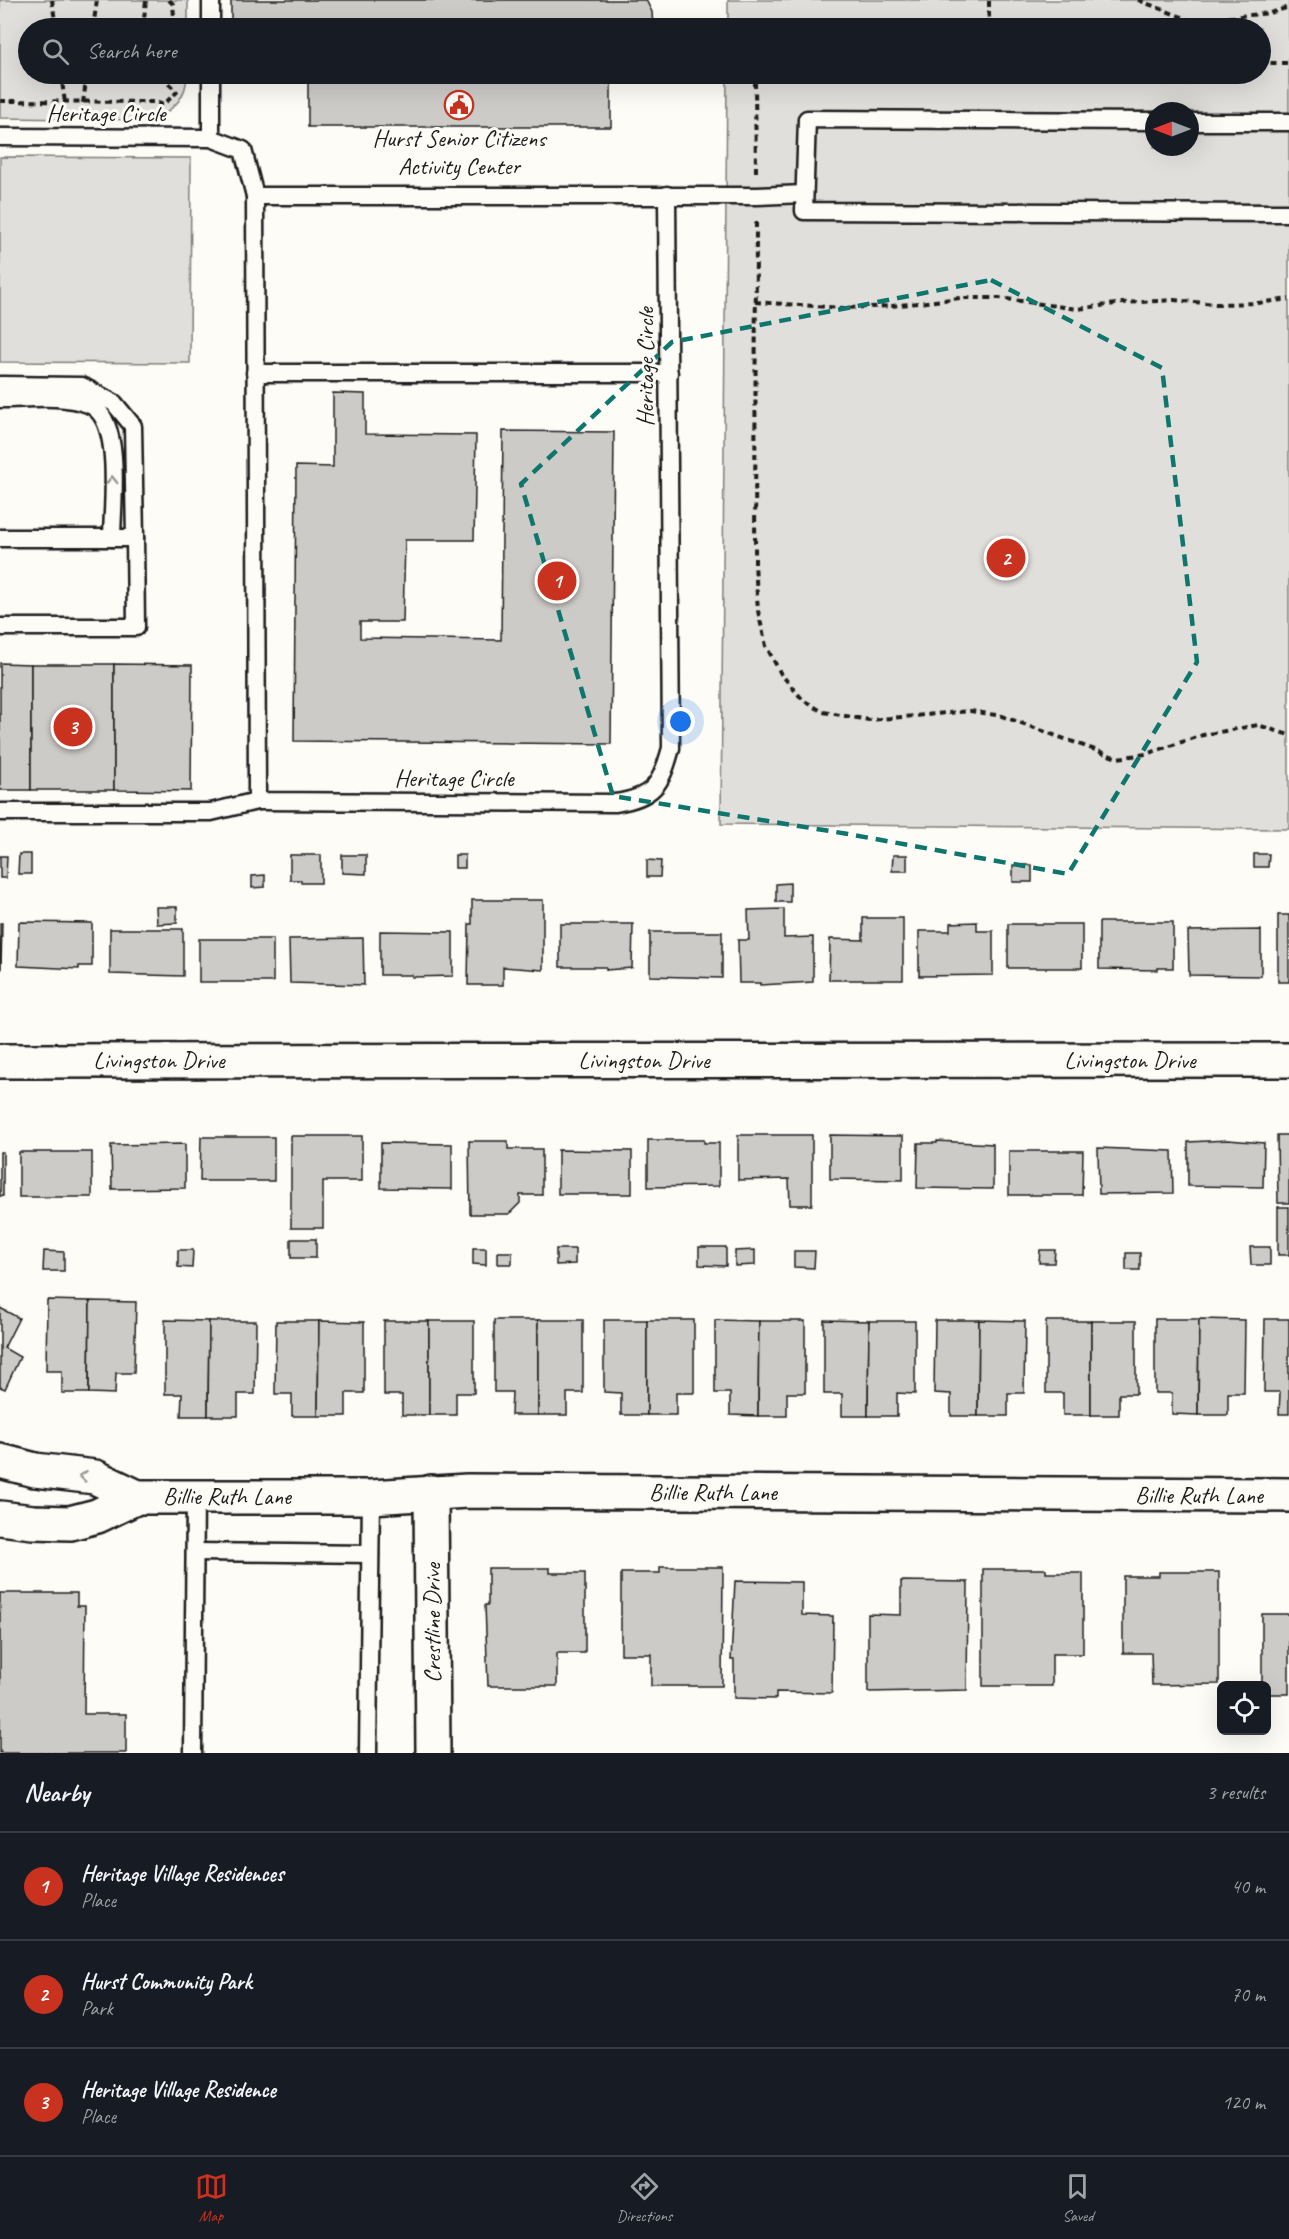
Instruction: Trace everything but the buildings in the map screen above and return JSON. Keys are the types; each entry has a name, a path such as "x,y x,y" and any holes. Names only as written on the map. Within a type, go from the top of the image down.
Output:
{"street":[{"name":"Livingston Drive","path":"0,1061 1289,1060"},
{"name":"Billie Ruth Lane","path":"0,1461 35,1470 95,1477 137,1497"},
{"path":"33,1522 35,1470"},
{"name":"Billie Ruth Lane","path":"0,1518 70,1523 97,1516 137,1497 195,1495 371,1497 431,1492 1289,1495"},
{"name":"Crestline Drive","path":"431,1492 433,1753"}],"lane":[{"path":"211,0 211,18"},
{"path":"211,84 211,138"},
{"path":"1145,121 807,119 804,211 1289,213"},
{"path":"1199,122 1289,122"},
{"name":"Heritage Circle","path":"0,137 211,138 243,150 255,196 257,801 615,803 636,800 653,790 664,773 671,747 667,195"},
{"path":"255,196 804,194"},
{"path":"255,374 669,374"},
{"path":"0,385 82,386 114,403 133,426 136,627 0,627"},
{"path":"0,399 67,399 90,404 105,418 112,435 112,538"},
{"path":"0,538 135,538"},
{"path":"0,813 212,812 257,801"},
{"path":"194,1753 195,1495"},
{"path":"368,1753 371,1497"},
{"path":"195,1552 370,1554"}],"path":[{"path":"52,0 55,18"},
{"path":"94,18 97,0"},
{"path":"144,18 146,0"},
{"path":"169,0 173,4 174,18"},
{"path":"988,18 989,0"},
{"path":"1138,0 1184,18"},
{"path":"1221,18 1270,13 1289,7"},
{"path":"1271,63 1289,63"},
{"path":"62,84 65,103"},
{"path":"83,103 86,84"},
{"path":"0,101 156,102 164,105 177,92 169,84"},
{"path":"1289,298 1258,303 1216,304 1174,300 1077,309 999,298 960,298 892,306 843,308 755,303 755,564 758,611 766,646 776,665 803,700 823,712 869,720 970,711 1002,716 1117,758 1146,754 1203,735 1258,725 1289,735"}],"highlighted area":[{"path":"991,280 1162,368 1197,662 1068,874 848,834 613,796 521,484 672,342"}],"shaded area":[{"path":"0,0 188,0 188,18 18,18 18,84 186,84 182,96 167,112 153,120 0,118"},
{"path":"728,0 1289,0 1289,829 721,824 727,84 1271,84 1271,18 728,18"},
{"path":"0,157 191,158 190,363 0,362"}],"place":[{"name":"Hurst Senior Citizens Activity Center","path":"459,105"},
{"name":"Hurst Community Park","path":"1006,558"},
{"name":"Heritage Village Residences","path":"557,581"},
{"name":"Heritage Village Residence","path":"73,727"}]}
